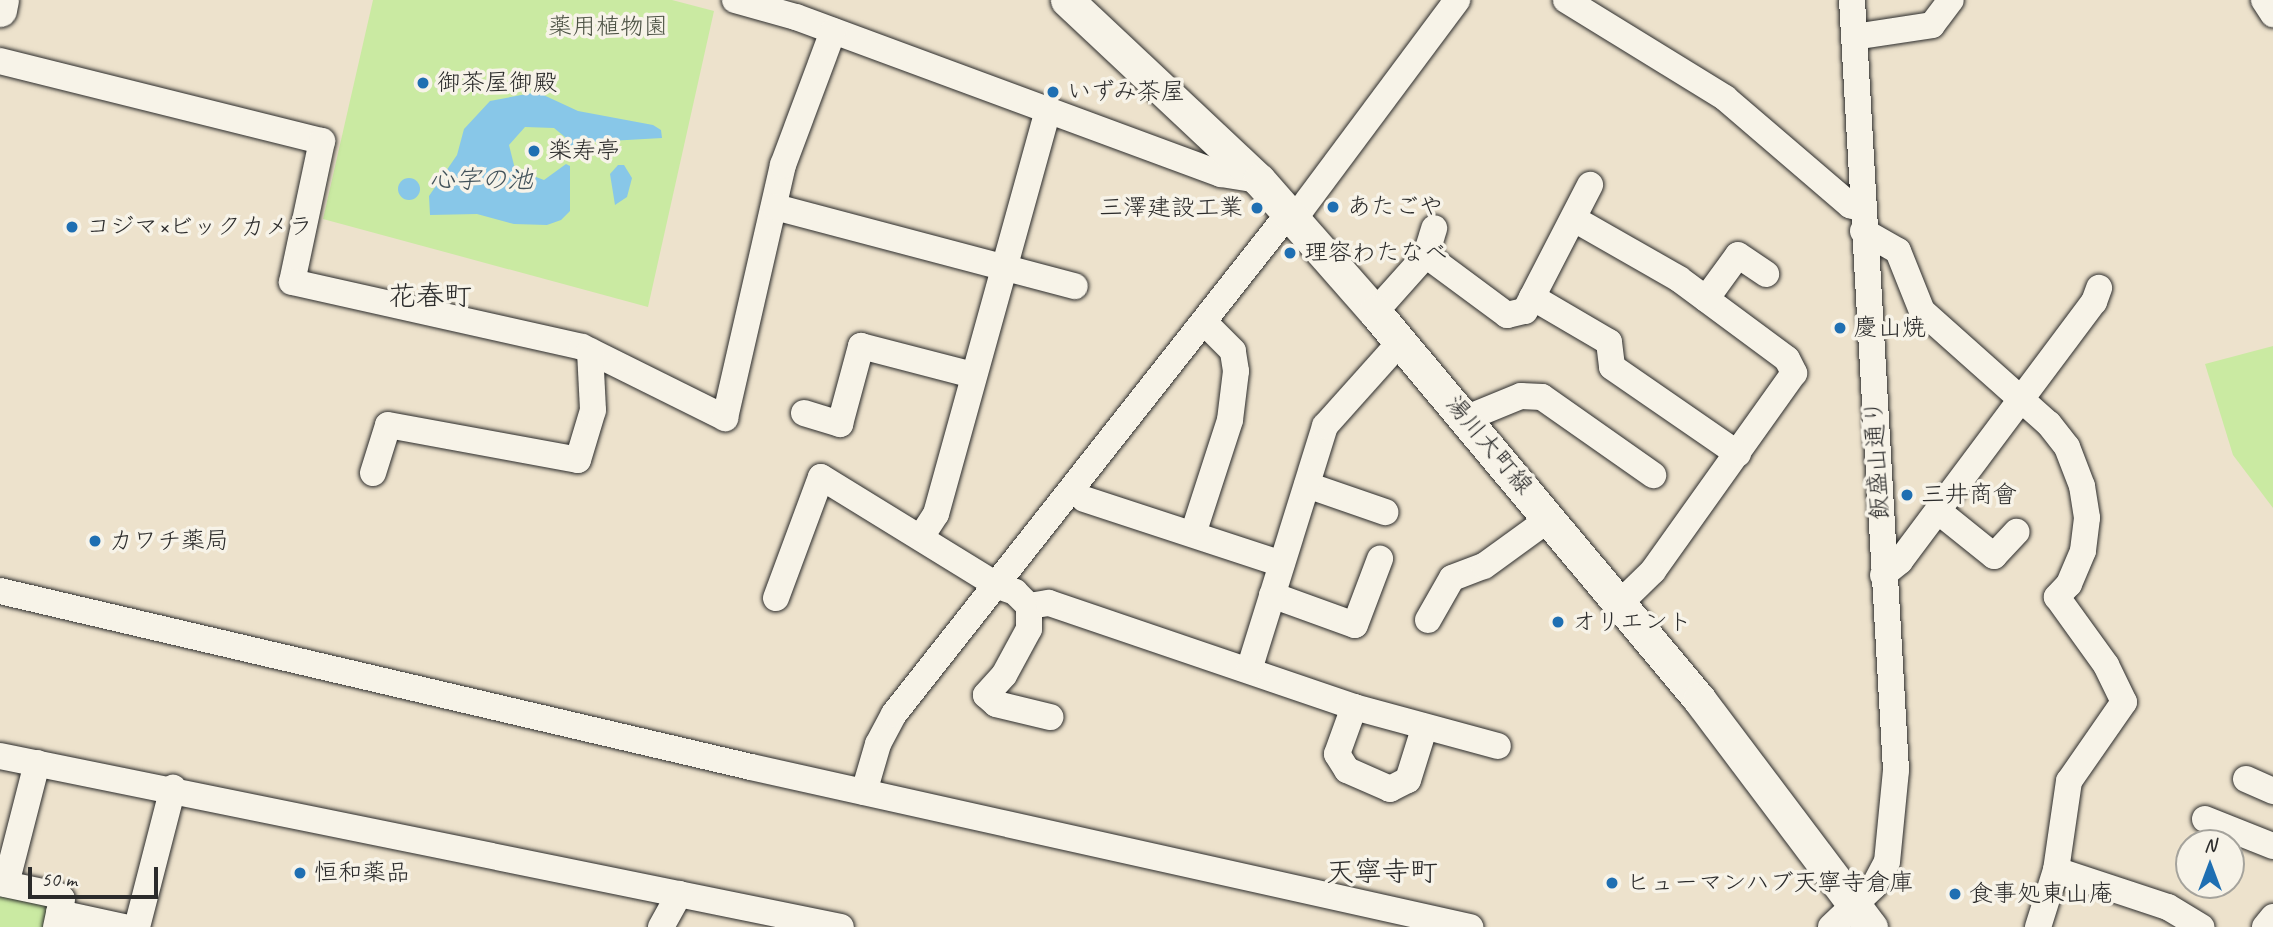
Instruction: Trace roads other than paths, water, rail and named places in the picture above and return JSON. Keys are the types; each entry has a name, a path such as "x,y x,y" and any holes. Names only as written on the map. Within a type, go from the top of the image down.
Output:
{"main road":[{"path":"0,10 2,0"},
{"name":"湯川大町線","path":"1067,0 1259,180 1467,418 1699,699 1852,921"}],"street":[{"path":"735,0 833,31 1221,174 1259,180"},
{"path":"864,792 884,728 1204,321 1291,216 1457,0"},
{"path":"1566,0 1725,98 1850,205 1863,220 1893,245 1922,311 2067,447 2081,486 2087,518 2083,551 2069,584 2057,597 2106,665 2124,702 2069,781 2056,870 2038,927"},
{"name":"飯盛山通り","path":"1852,0 1896,770 1892,843 1874,886 1852,921"},
{"path":"1854,37 1932,25 1951,0"},
{"path":"2264,0 2273,14"},
{"path":"0,61 322,141 292,282 590,351 725,418 789,145 833,31"},
{"path":"921,537 936,514 1048,109"},
{"path":"1426,255 1507,315 1524,312 1590,185"},
{"path":"775,207 1004,265 1075,286"},
{"path":"1574,219 1706,299 1793,366 1794,376 1653,571 1620,603"},
{"path":"1375,312 1426,255 1434,228"},
{"path":"1706,299 1738,256 1766,274"},
{"path":"1883,575 1900,561 2021,401 2094,302 2099,288"},
{"path":"1532,297 1609,342 1612,367 1738,454"},
{"path":"1193,534 1230,420 1236,371 1233,351 1204,321"},
{"path":"1249,670 1325,426 1401,341"},
{"path":"804,413 840,424 861,346 973,375"},
{"path":"373,473 388,425 578,460 593,410 590,351"},
{"path":"1467,418 1521,396 1542,397 1653,475"},
{"path":"776,598 821,477 998,586 1015,592 1029,606 1029,629 1004,675 986,695 996,704 1050,717"},
{"path":"1307,485 1385,512"},
{"path":"1084,499 1282,564"},
{"path":"1938,511 1994,556 2016,532"},
{"path":"1428,620 1452,578 1484,566 1550,518"},
{"path":"1272,596 1355,625 1380,559"},
{"path":"0,591 864,792 1470,927"},
{"path":"1029,606 1049,603 1423,729 1498,746"},
{"path":"1354,707 1337,754 1347,770 1390,789 1408,780 1423,729"},
{"path":"0,756 173,788 841,927"},
{"path":"37,763 3,883 57,895 62,899 57,920 124,927"},
{"path":"2246,779 2273,791"},
{"path":"137,927 173,788"},
{"path":"2205,819 2273,846"},
{"path":"2056,870 2168,907 2201,927"},
{"path":"661,927 679,894"},
{"path":"2264,927 2273,917"}],"water":[{"name":"心字の池","path":"537,92 578,111 653,125 661,130 662,138 592,142 573,162 568,159 565,137 554,128 525,127 509,145 515,169 544,180 566,164 570,166 570,211 561,220 547,225 514,224 477,214 430,215 429,196 457,155 464,129 490,101"},
{"path":"618,165 624,165 632,178 627,197 615,205 610,174"},
{"path":"409,178 417,181 420,189 417,197 409,200 401,197 398,189 401,181"}],"place":[{"name":"御茶屋御殿","path":"423,83"},
{"name":"いずみ茶屋","path":"1053,92"},
{"name":"楽寿亭","path":"534,151"},
{"name":"あたごや","path":"1333,207"},
{"name":"三澤建設工業","path":"1257,208"},
{"name":"コジマ×ビックカメラ","path":"72,227"},
{"name":"理容わたなべ","path":"1290,253"},
{"name":"慶山焼","path":"1840,328"},
{"name":"三井商會","path":"1907,495"},
{"name":"カワチ薬局","path":"95,541"},
{"name":"オリエント","path":"1558,622"},
{"name":"恒和薬品","path":"300,873"},
{"name":"ヒューマンハブ天寧寺倉庫","path":"1612,883"},
{"name":"食事処東山庵","path":"1955,894"}],"district":[{"name":"花春町","path":"430,296"},
{"name":"天寧寺町","path":"1382,872"}],"park label":[{"name":"薬用植物園","path":"608,27"}]}
